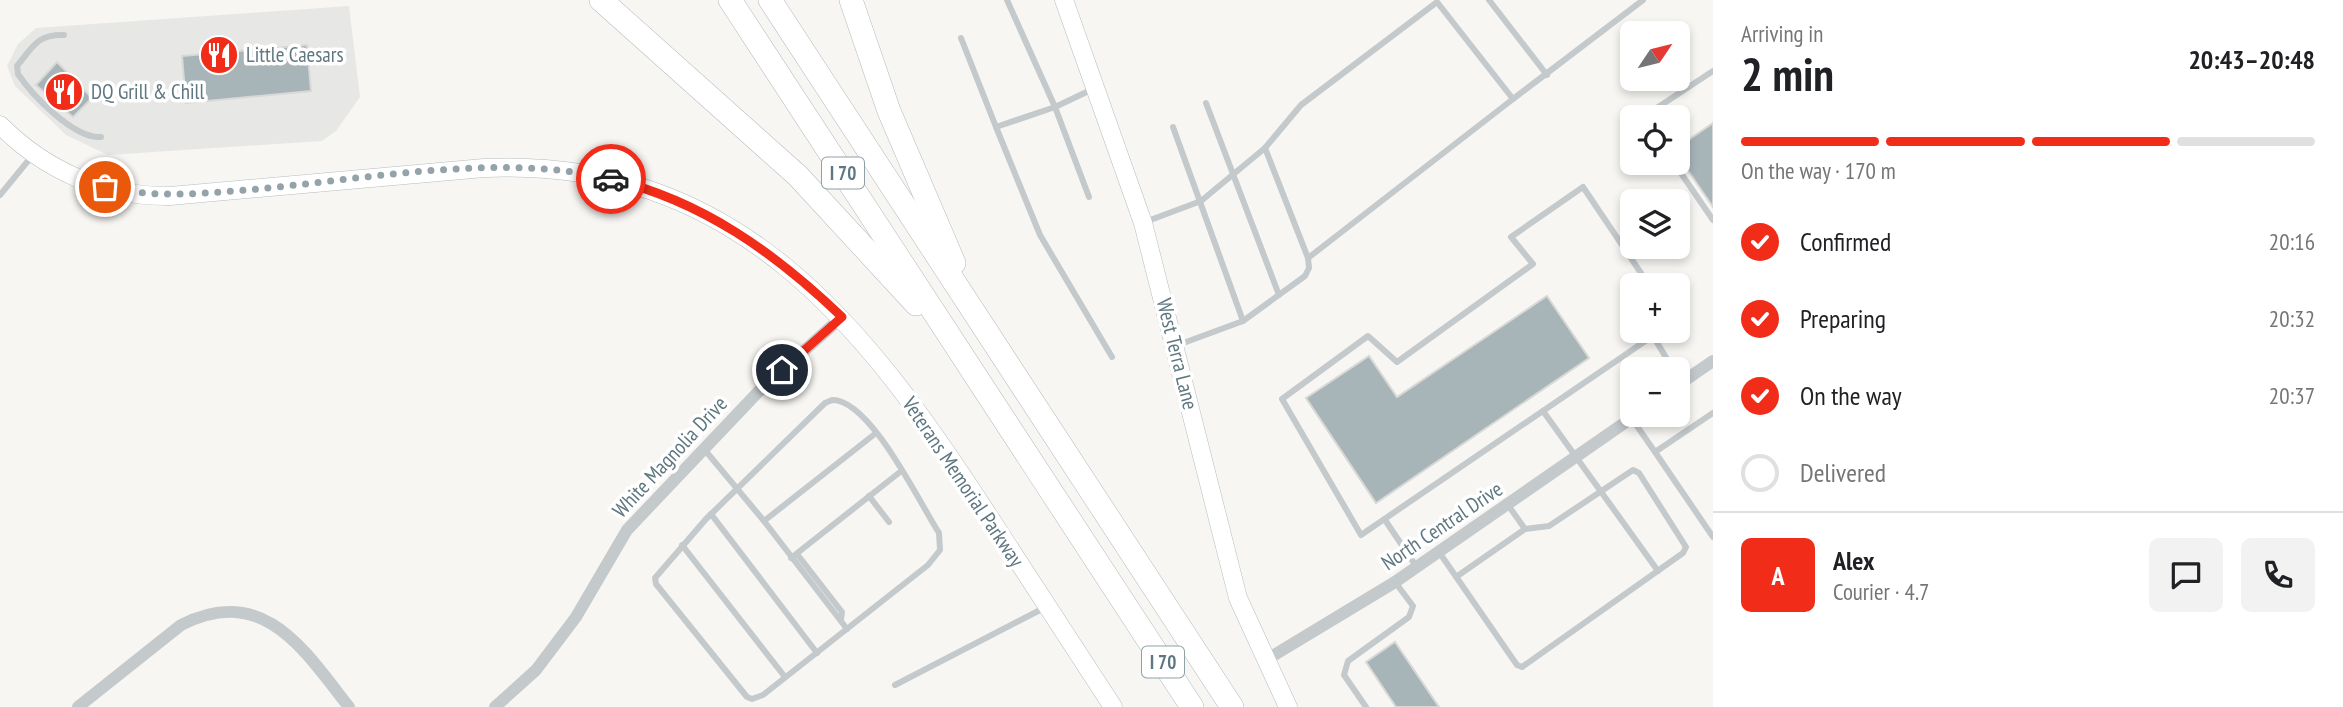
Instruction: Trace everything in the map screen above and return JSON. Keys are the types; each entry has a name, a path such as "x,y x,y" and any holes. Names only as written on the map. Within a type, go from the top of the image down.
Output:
{"highway":[{"path":"601,0 806,184 956,346"},
{"name":"I 70","path":"730,0 1192,707"},
{"name":"I 70","path":"770,0 1232,707"},
{"path":"851,0 889,111 950,255 992,341"}],"street":[{"name":"West Terra Lane","path":"1064,0 1143,223 1238,598 1287,707"},
{"name":"Veterans Memorial Parkway","path":"0,125 33,155 78,179 153,196 498,168 534,168 598,176 679,201 740,233 786,265 842,317 935,433 1113,707"},
{"name":"White Magnolia Drive","path":"495,707 536,670 576,617 627,530 762,387 842,317"},
{"path":"1690,375 1713,361"},
{"name":"North Central Drive","path":"1265,661 1395,582 1620,426"},
{"path":"82,706 181,625 203,617 232,612 274,623 291,636 349,707"}],"lane":[{"path":"1007,0 1055,107 1088,197"},
{"path":"1489,0 1547,75"},
{"path":"1308,258 1643,0"},
{"path":"1143,223 1201,201 1265,148 1301,105 1437,2 1513,99"},
{"path":"64,35 47,34 40,39 17,66 18,74 61,118 77,130 101,137"},
{"path":"961,38 1040,235 1112,357"},
{"path":"1661,105 1713,71"},
{"path":"996,127 1055,107 1096,87"},
{"path":"1206,103 1279,295"},
{"path":"1173,127 1243,321"},
{"path":"1175,346 1243,321 1305,276 1310,268 1265,148"},
{"path":"0,195 33,155"},
{"path":"1682,175 1713,220"},
{"path":"1641,273 1583,187 1511,237 1533,264 1397,362 1367,336 1282,399 1361,536 1643,343"},
{"path":"846,402 865,417 876,433 939,533 940,550 928,565 763,695 752,699 747,697 656,584 655,578 711,514 825,403 846,402"},
{"path":"1543,411 1658,571"},
{"path":"1655,452 1713,413"},
{"path":"1640,427 1713,537"},
{"path":"764,521 876,433"},
{"path":"704,449 794,556 847,629"},
{"path":"1438,550 1456,577 1517,665 1522,667 1683,553 1686,547 1639,474 1633,470 1549,526 1525,529 1456,577"},
{"path":"794,556 901,472"},
{"path":"869,496 888,522"},
{"path":"1508,505 1525,529"},
{"path":"711,514 817,653"},
{"path":"1385,520 1416,566"},
{"path":"682,545 785,677"},
{"path":"1366,707 1344,675 1348,661 1409,617 1412,606 1395,582"},
{"path":"895,685 1047,606"}],"shaded area":[{"path":"349,6 360,97 336,131 322,141 108,155 66,135 15,86 7,66 18,44 36,28"}],"building":[{"path":"307,45 311,91 186,103 182,56"},
{"name":"DQ Grill & Chill","path":"57,62 92,98 73,117 36,85"},
{"path":"1713,123 1713,207 1690,173 1690,139"},
{"path":"1547,296 1589,358 1376,503 1306,398 1369,356 1397,397"},
{"path":"1395,642 1439,707 1396,707 1366,662"}],"way so far":[{"path":"105,187 129,193 170,196 512,167 576,172 611,179"}],"place":[{"name":"Little Caesars","path":"219,55"},
{"name":"DQ Grill & Chill","path":"64,92"}],"route":[{"path":"611,179 679,201 740,233 786,265 842,317 782,370"}]}
